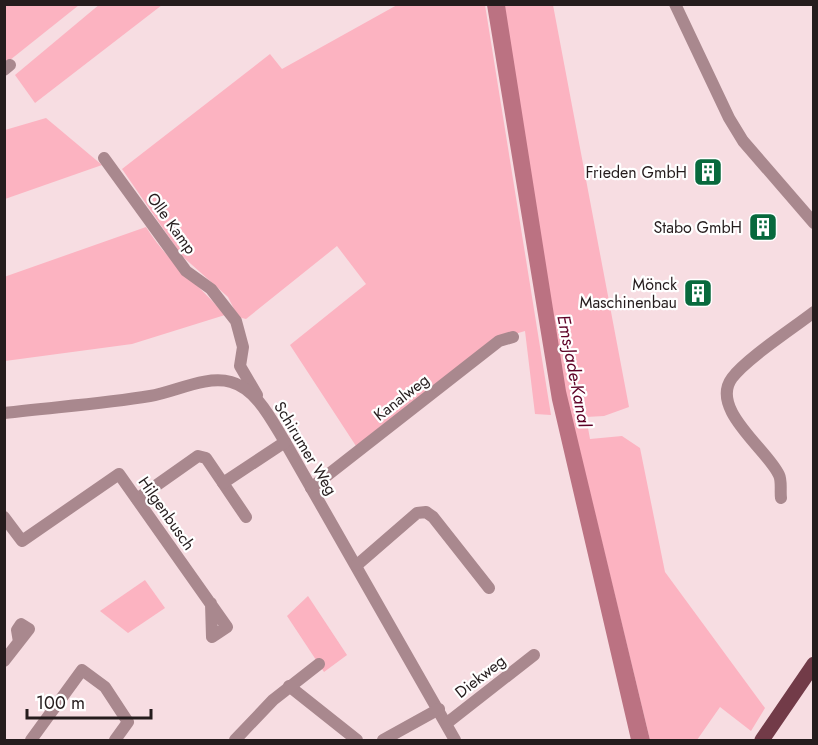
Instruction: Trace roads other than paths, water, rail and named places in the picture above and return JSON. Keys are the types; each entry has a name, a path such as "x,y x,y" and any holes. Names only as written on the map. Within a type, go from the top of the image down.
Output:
{"main road":[{"path":"762,741 813,664"}],"street":[{"path":"675,4 729,118 743,141 813,224"},
{"name":"Olle Kamp","path":"104,158 186,271 211,289 236,321 243,347 240,366"},
{"path":"781,498 780,476 733,415 726,399 727,389 731,379 744,367 813,312"},
{"name":"Kanalweg","path":"311,488 499,341 513,337"},
{"path":"214,380 240,366 265,409"},
{"name":"Schirumer Weg","path":"4,413 150,396 214,380 231,382 248,391 265,409 285,442 440,709 455,741"},
{"path":"223,483 285,442"},
{"path":"137,499 198,456 206,458 246,517"},
{"name":"Hilgenbusch","path":"4,517 22,541 119,474 211,603"},
{"path":"357,565 417,513 426,512 433,517 489,588"},
{"path":"4,661 19,642"},
{"name":"Diekweg","path":"447,723 534,655"},
{"path":"239,739 289,686 319,664"},
{"path":"31,741 82,670 105,687 128,722 115,741"},
{"path":"289,686 357,741"},
{"path":"383,741 440,709"}],"place":[{"name":"Frieden GmbH","path":"708,172"},
{"name":"Stabo GmbH","path":"763,227"},
{"name":"Mönck Maschinenbau","path":"698,293"}],"water label":[{"name":"Ems-Jade-Kanal","path":"574,371"}]}
